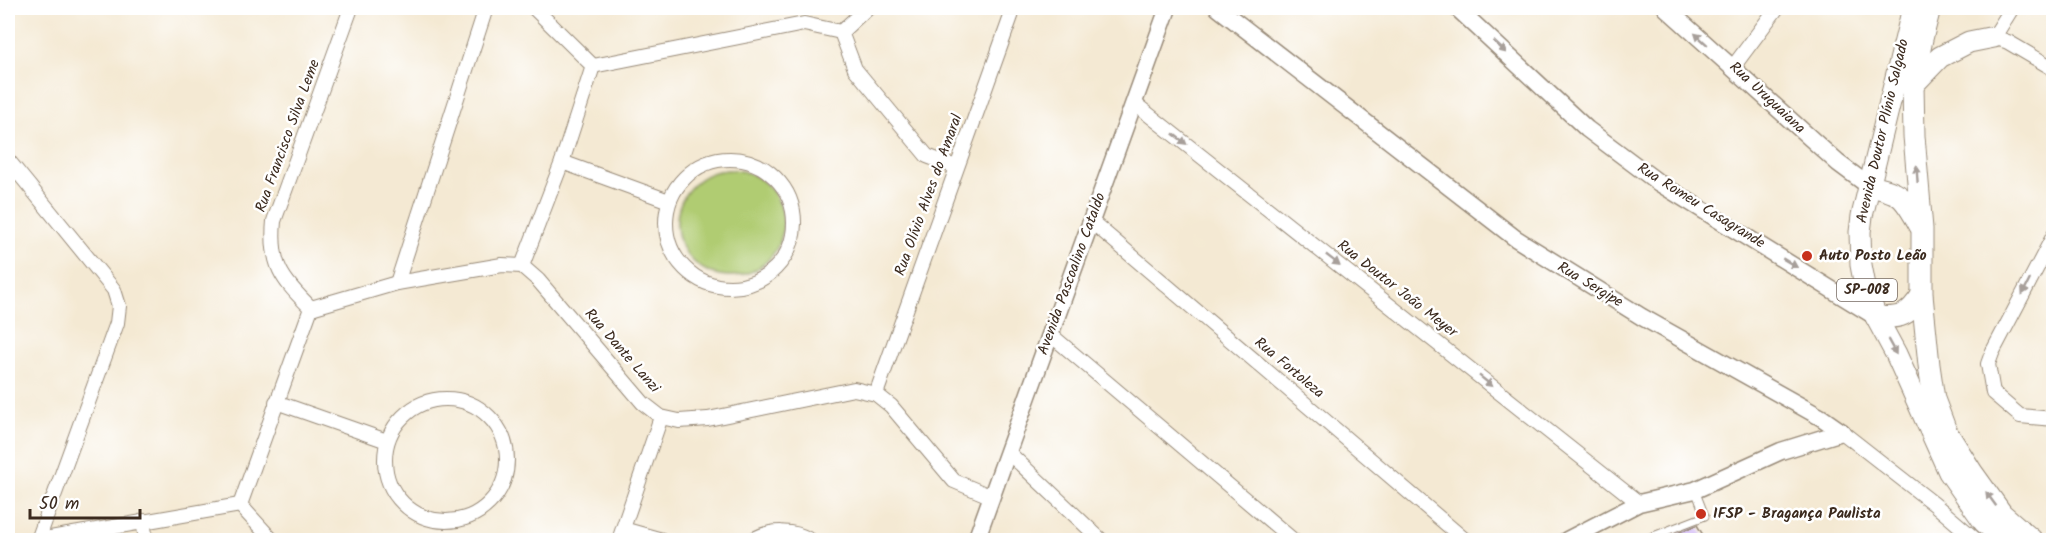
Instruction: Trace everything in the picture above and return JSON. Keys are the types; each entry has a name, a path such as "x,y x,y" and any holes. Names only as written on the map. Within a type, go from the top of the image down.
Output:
{"main road":[{"name":"Avenida Doutor Plínio Salgado","path":"1913,8 1869,186 1860,232 1861,265 1865,286 1876,317 1896,354 1949,472 1984,522 2005,540"},
{"name":"Avenida Doutor Plínio Salgado","path":"1930,8 1913,85 1914,136 1922,229 1922,295 1934,399 1946,431 2002,514 2032,540"},
{"path":"1913,85 1940,57 1969,42 1994,37"},
{"path":"1869,186 1900,195 1922,229"},
{"path":"1876,317 1893,318 1905,315 1922,295"}],"street":[{"name":"Rua Francisco Silva Leme","path":"311,308 290,287 277,264 272,243 274,221 351,8"},
{"path":"397,283 486,8"},
{"path":"534,8 593,66"},
{"path":"841,32 867,8"},
{"name":"Rua Olívio Alves do Amaral","path":"876,394 1014,8"},
{"name":"Avenida Pascoalino Cataldo","path":"976,540 1168,8"},
{"name":"Rua Sergipe","path":"1218,8 1515,238 1642,317 1822,418 1934,504 1976,540"},
{"name":"Rua Romeu Casagrande","path":"1457,8 1587,129 1659,183 1876,317"},
{"name":"Rua Uruguaiana","path":"1666,8 1838,163 1869,186"},
{"path":"1733,67 1777,8"},
{"path":"2012,8 1994,37 2008,42 2054,69"},
{"path":"593,66 804,24 841,32"},
{"path":"841,32 855,69 927,156 956,167"},
{"path":"240,505 311,308 397,283 502,265 522,266 562,162 593,66"},
{"name":"Rua Doutor João Meyer","path":"1134,103 1639,503"},
{"path":"736,159 757,165 774,177 787,194 794,214 794,235 786,255 773,271 755,282 734,287 713,285 694,276 679,262 669,243 666,222 669,201 680,183 696,169 715,161 736,159"},
{"path":"8,160 114,290 119,306 117,323 38,540"},
{"path":"562,162 669,201"},
{"name":"Rua Fortoleza","path":"1091,221 1466,540"},
{"path":"2054,235 1988,364 1993,393 2020,416 2054,419"},
{"name":"Rua Dante Lanzi","path":"522,266 538,280 644,403 661,417"},
{"path":"1051,335 1293,540"},
{"path":"662,540 621,535 661,417 679,421 708,418 854,389 876,394 891,406 954,482 992,497"},
{"path":"451,399 471,404 488,415 500,430 507,450 507,470 501,489 488,505 471,516 452,521 431,520 412,512 398,498 388,480 384,460 387,441 397,423 412,409 430,401 451,399"},
{"path":"276,402 387,441"},
{"path":"1567,540 1639,503 1695,490 1781,451 1842,432"},
{"path":"1008,452 1101,540"},
{"path":"38,540 240,505"},
{"path":"240,505 272,540"},
{"path":"143,521 146,540"},
{"path":"753,540 774,532 791,532 810,540"}],"lane":[{"path":"1643,540 1706,516 1695,490"}],"green space":[{"path":"730,170 750,174 767,186 779,203 783,223 779,243 767,260 750,272 730,276 710,272 693,260 681,243 677,223 681,203 693,186 710,174"}],"building":[{"path":"1697,525 1706,540 1664,540 1680,532"}],"place":[{"name":"Auto Posto Leão","path":"1807,256"},
{"name":"IFSP - Bragança Paulista","path":"1701,514"}]}
